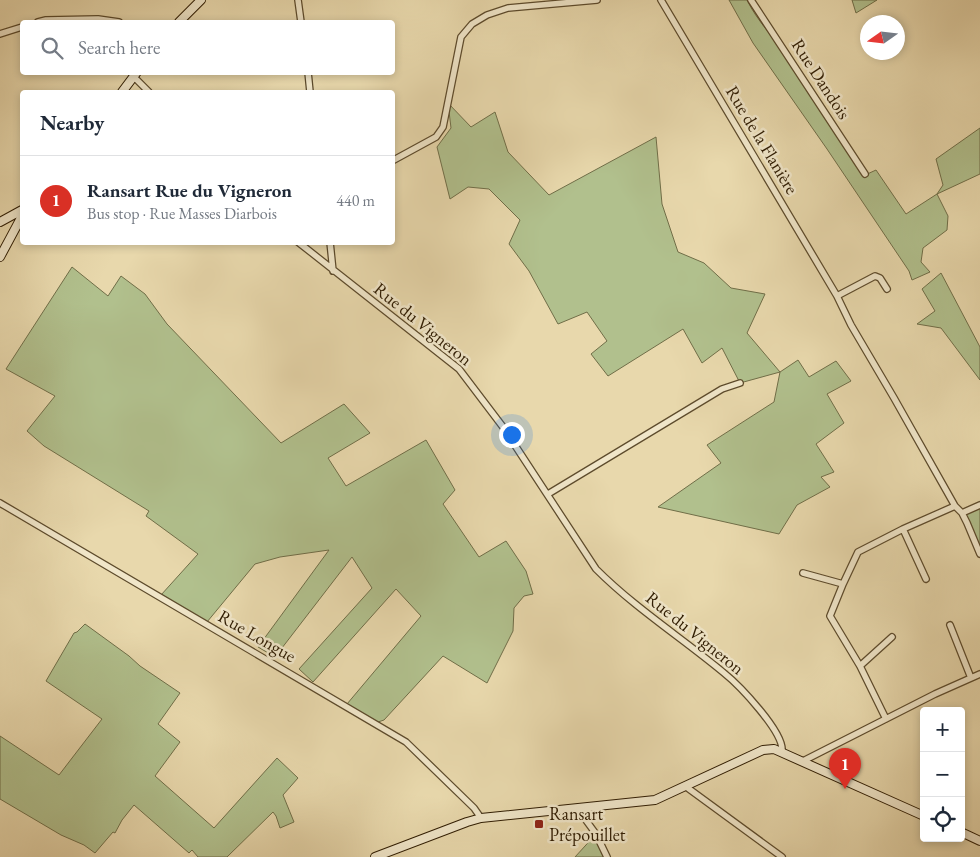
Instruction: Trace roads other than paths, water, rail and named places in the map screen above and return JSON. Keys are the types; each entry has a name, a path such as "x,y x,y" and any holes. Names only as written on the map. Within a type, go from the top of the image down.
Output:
{"street":[{"path":"181,20 201,0"},
{"path":"298,0 301,20"},
{"path":"395,160 436,137 443,127 461,37 472,24 487,15 508,8 597,0"},
{"name":"Rue de la Flanière","path":"661,0 780,199 817,266 837,296 851,325 955,506 962,513 980,554"},
{"name":"Rue Dandois","path":"751,0 865,174"},
{"path":"46,20 105,20"},
{"path":"0,34 20,28"},
{"path":"123,90 134,75"},
{"path":"136,75 148,90"},
{"path":"308,75 310,90"},
{"path":"0,222 20,211"},
{"path":"0,257 20,220"},
{"name":"Rue du Vigneron","path":"302,245 459,369 503,427 596,569 615,588 725,674 759,710 774,730 781,742 782,751"},
{"path":"330,245 333,271"},
{"path":"837,296 875,276 880,278 887,289"},
{"path":"548,494 722,389 740,383"},
{"name":"Rue Longue","path":"0,502 406,742 474,808 481,818"},
{"path":"962,513 980,505"},
{"path":"886,719 860,666 830,616 858,552 955,506"},
{"path":"903,529 926,579"},
{"path":"803,573 843,584"},
{"path":"950,625 971,678"},
{"path":"860,666 892,637"},
{"path":"803,761 980,674"},
{"path":"375,857 481,818 655,800 763,750 774,749 920,814"},
{"path":"685,786 782,857"},
{"path":"578,808 596,834 607,857"},
{"path":"965,834 980,841"}],"place":[{"name":"Ransart Rue du Vigneron","path":"845,789"},
{"name":"Ransart Prépouillet","path":"539,824"}]}
